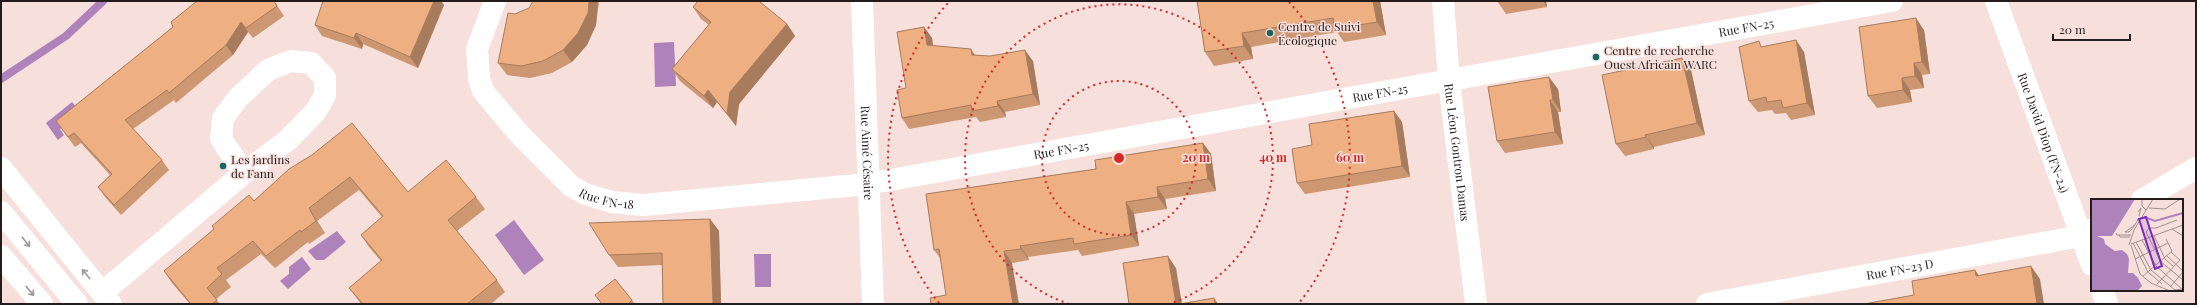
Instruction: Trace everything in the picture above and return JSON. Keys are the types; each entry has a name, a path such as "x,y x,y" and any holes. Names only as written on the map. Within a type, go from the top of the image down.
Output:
{"main road":[{"name":"Rue FN-18","path":"495,1 477,49 479,78 483,91 520,135 558,175 571,186 585,194 612,202 643,205 868,184"},
{"name":"Rue Aimé Césaire","path":"862,1 873,304"},
{"name":"Rue Léon Gontron Damas","path":"1443,1 1449,81 1476,304"},
{"name":"Rue FN-25","path":"868,184 1892,1"},
{"name":"Rue David Diop (FN-24)","path":"1996,1 2087,233 2091,259"},
{"path":"1,168 107,299 244,173 289,139 316,111 325,95 325,78 311,63 291,61 268,70 238,98 223,118 221,139 244,173"},
{"path":"2144,199 2196,168"},
{"path":"1,212 77,304"},
{"name":"Rue FN-23 D","path":"1707,304 2087,233"},
{"path":"1,256 42,304"},
{"path":"2102,291 2107,304"}],"shaded area":[{"path":"674,42 676,86 655,87 654,43"},
{"path":"72,102 81,113 60,129 64,135 58,140 46,123"},
{"path":"514,220 544,260 524,275 495,235"},
{"path":"337,231 346,242 324,260 316,260 308,251"},
{"path":"754,254 771,254 771,287 755,287"},
{"path":"302,257 311,269 288,289 280,281 289,274 289,267"}],"building":[{"path":"197,1 274,1 277,6 246,28 241,22 226,45 169,93 167,90 125,120 162,160 114,205 98,187 112,174 74,133 68,137 56,121 173,27 171,22"},
{"path":"323,1 434,1 410,57 356,33 354,38 315,25"},
{"path":"533,1 589,1 588,13 578,33 563,50 543,61 521,66 498,63 508,13 515,14 529,8"},
{"path":"698,1 759,1 787,24 730,92 727,114 708,90 704,96 672,69 711,22 693,7"},
{"name":"Centre de Suivi Écologique","path":"1197,1 1373,1 1377,22 1335,29 1333,18 1242,33 1244,46 1205,52"},
{"path":"1916,18 1922,62 1914,63 1915,76 1902,78 1903,90 1868,96 1859,27"},
{"path":"924,27 927,45 971,49 972,55 990,56 1025,50 1033,94 997,101 998,106 972,111 971,105 902,118 897,90 906,88 897,32"},
{"path":"1796,40 1807,103 1783,108 1781,100 1767,102 1766,97 1749,101 1739,47 1759,41 1761,47"},
{"path":"1682,58 1697,123 1645,135 1646,137 1616,144 1602,75"},
{"path":"1549,77 1553,100 1550,100 1555,132 1497,141 1488,87"},
{"path":"1394,111 1402,166 1297,183 1292,149 1312,145 1309,124"},
{"path":"352,123 408,192 446,160 476,197 448,220 497,280 467,304 363,304 349,288 382,260 361,235 383,216 350,177 309,208 316,221 301,232 300,230 266,256 253,241 217,268 222,274 207,288 217,300 212,304 191,304 164,271 214,229 212,226 249,195 254,201 289,169 312,155"},
{"path":"1203,143 1208,179 1157,187 1158,197 1126,202 1131,235 1074,244 1073,238 1020,246 1021,249 1004,251 1013,304 931,304 930,298 946,295 939,249 934,250 926,194 1096,169 1095,160"},
{"path":"710,219 713,304 663,304 662,253 609,255 589,223"},
{"path":"1168,256 1176,304 1129,304 1123,263"},
{"path":"2031,266 2037,304 1864,304 1914,295 1912,281 1975,270 1976,276"},
{"path":"615,279 632,300 628,304 602,304 595,295"},
{"path":"1214,298 1215,304 1180,304"}],"waterway":[{"path":"1,79 66,36 103,1"}],"place":[{"name":"Centre de Suivi Écologique","path":"1270,33"},
{"name":"Centre de recherche Ouest Africain WARC","path":"1596,57"},
{"name":"Les jardins de Fann","path":"223,166"}]}
